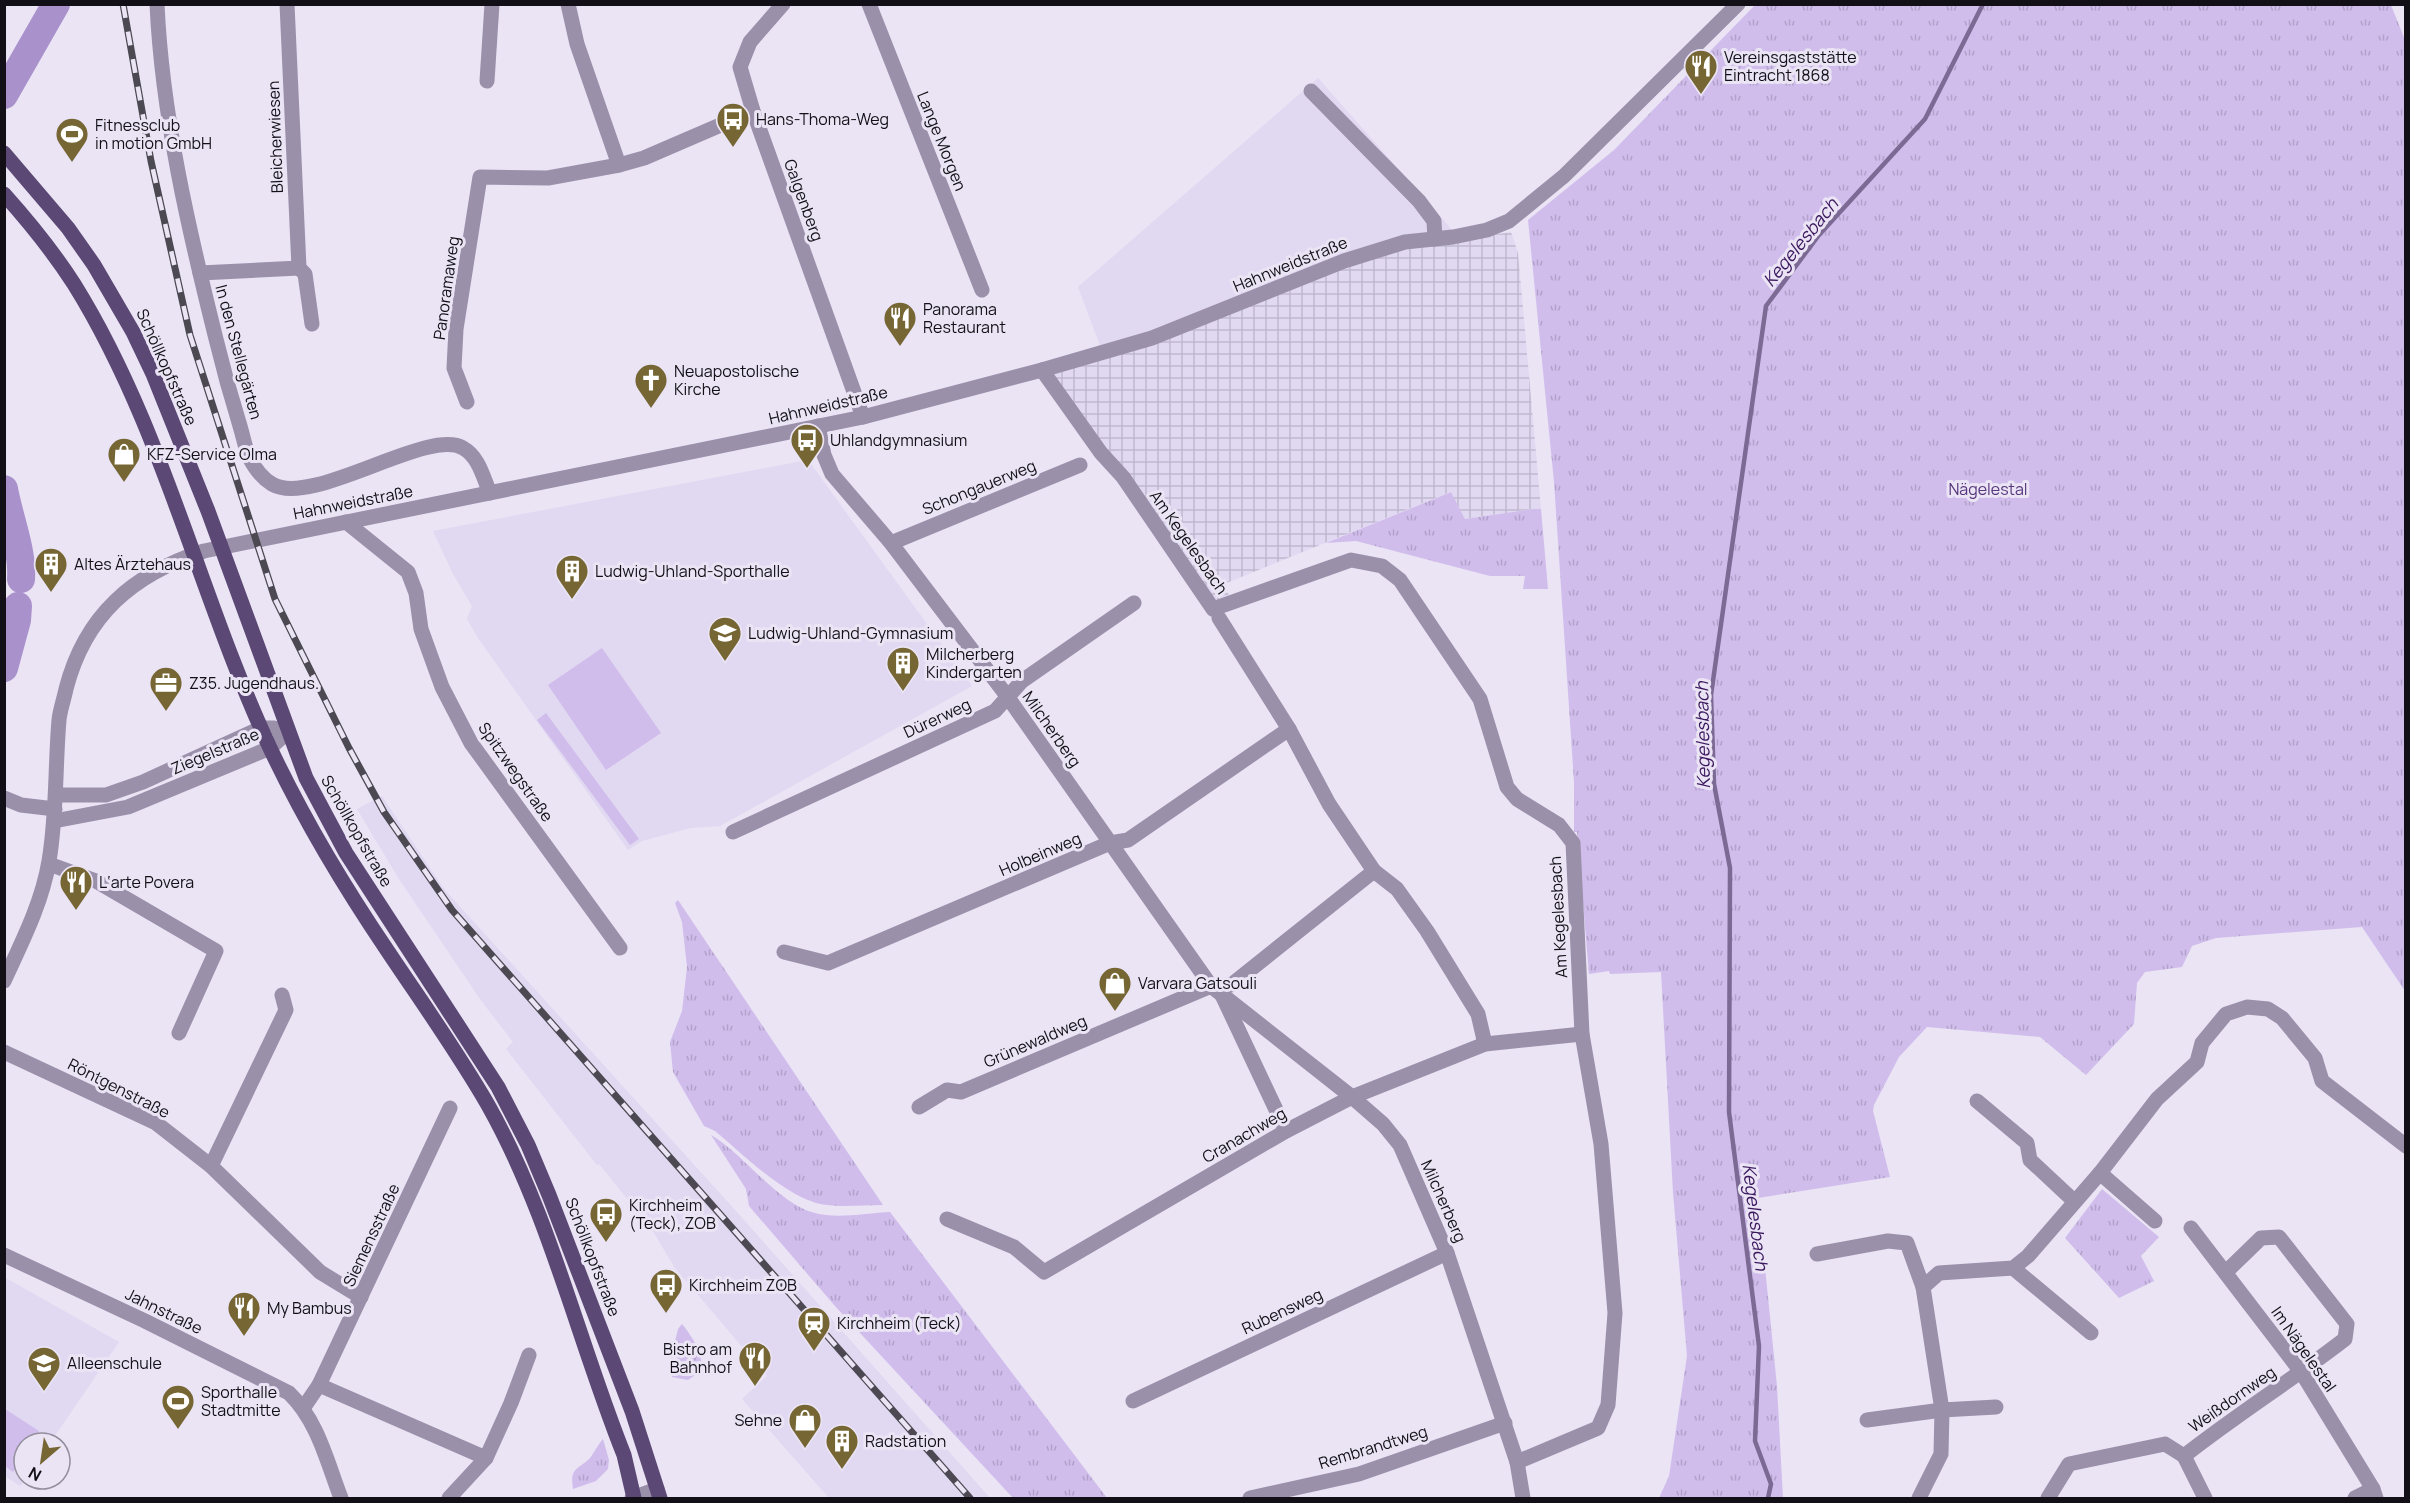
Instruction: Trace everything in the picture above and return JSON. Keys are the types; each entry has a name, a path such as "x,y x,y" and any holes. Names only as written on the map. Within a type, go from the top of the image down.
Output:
{"main road":[{"name":"Schöllkopfstraße","path":"4,153 68,228 94,265 133,332 153,374 208,511 306,778 334,834 493,1079 528,1145 628,1400 659,1494"},
{"path":"4,195 23,215 72,282 114,358 150,440 213,612 261,728 325,853 387,951 431,1014 488,1106 514,1158 533,1201 624,1455 634,1498"}],"street":[{"name":"In den Stellegärten","path":"158,4 159,41 165,90 200,273 228,390 248,454 258,472 272,484 291,490 448,444 462,447 476,459 490,493"},
{"name":"Bleicherwiesen","path":"287,4 299,268 305,274 312,324"},
{"path":"487,81 492,4"},
{"path":"568,4 577,44 619,165 644,158 753,111"},
{"name":"Galgenberg","path":"783,4 750,42 740,67 753,111 863,417"},
{"name":"Lange Morgen","path":"869,4 982,290"},
{"name":"Hahnweidstraße","path":"4,981 35,913 49,864 55,808 59,718 70,675 85,639 102,614 133,584 157,569 204,551 863,417 1042,370 1152,338 1344,261 1405,242 1453,237 1488,230 1523,211 1564,176 1738,4"},
{"path":"1311,91 1419,201 1434,221 1435,239"},
{"name":"Panoramaweg","path":"467,402 454,368 456,338 480,177 548,178 619,165"},
{"path":"200,273 299,268"},
{"name":"Am Kegelesbach","path":"1042,370 1101,453 1123,477 1213,609 1351,560 1382,566 1400,580 1480,699 1507,787 1517,799 1559,825 1573,843 1582,1034 1601,1144 1615,1313 1608,1406 1598,1428 1517,1462"},
{"name":"Milcherberg","path":"818,426 824,455 832,474 891,543 1007,696 1216,989 1286,1131"},
{"name":"Schongauerweg","path":"891,543 1080,465"},
{"name":"Spitzwegstraße","path":"346,522 408,572 416,593 421,630 441,687 471,743 620,948"},
{"name":"Dürerweg","path":"733,832 995,711 1022,681 1134,603"},
{"path":"1219,618 1289,729 1329,804 1374,871 1397,889 1427,931 1478,1014 1485,1044"},
{"name":"Ziegelstraße","path":"55,808 106,795 143,782 261,728 274,728 288,732"},
{"name":"Holbeinweg","path":"784,952 828,963 1110,843 1128,840 1289,729"},
{"name":"Ziegelstraße","path":"4,798 21,805 55,808 128,807 270,748 288,732"},
{"path":"49,864 96,881 216,951 179,1033"},
{"name":"Grünewaldweg","path":"919,1107 947,1090 961,1092 1216,989 1231,985 1374,871"},
{"name":"Milcherberg","path":"1216,989 1353,1097 1383,1124 1400,1145 1447,1252 1505,1423 1517,1462 1523,1498"},
{"path":"211,1166 286,1010 282,995"},
{"path":"1923,1287 1939,1273 2013,1268 2028,1256 2100,1173 2157,1099 2197,1062 2202,1043 2226,1014 2247,1007 2268,1009 2282,1018 2315,1058 2322,1082 2406,1146"},
{"name":"Cranachweg","path":"947,1219 1014,1247 1044,1272 1286,1131 1353,1097 1485,1044 1582,1034"},
{"name":"Röntgenstraße","path":"4,1052 156,1123 211,1166 320,1272 362,1297"},
{"path":"1977,1101 2027,1143 2030,1160 2074,1201"},
{"name":"Siemensstraße","path":"304,1407 319,1385 362,1297 450,1108"},
{"path":"2100,1173 2155,1221"},
{"name":"Im Nägelestal","path":"2191,1228 2302,1373 2375,1494"},
{"name":"Weißdornweg","path":"2184,1456 2220,1427 2302,1373 2345,1340 2347,1324 2279,1237 2261,1238 2226,1272"},
{"path":"1817,1254 1888,1241 1907,1243 1923,1287 1942,1410 1941,1454 1919,1498"},
{"name":"Rubensweg","path":"1133,1401 1447,1252"},
{"name":"Jahnstraße","path":"4,1255 269,1382 289,1393 304,1407"},
{"path":"2013,1268 2091,1332"},
{"path":"449,1498 486,1458 511,1403 529,1355"},
{"path":"319,1385 486,1458"},
{"path":"304,1407 341,1498"},
{"path":"1868,1420 1942,1410 1996,1407"},
{"name":"Rembrandtweg","path":"1250,1498 1359,1474 1505,1423"},
{"path":"2048,1498 2069,1464 2165,1444 2184,1456 2205,1498"},
{"path":"634,1498 659,1494"},
{"path":"2355,1498 2375,1494"}],"shaded area":[{"path":"1318,78 1447,224 1459,241 1104,356 1078,287"},
{"path":"1511,232 1518,253 1541,509 1465,519 1450,492 1224,584 1230,598 1215,604 1050,374 1373,254"},
{"name":"Ludwig-Uhland-Gymnasium","path":"808,460 972,686 720,826 690,828 642,841 628,850 478,638 467,619 472,606 453,574 433,531"},
{"path":"382,796 444,889 736,1211 990,1498 829,1498 742,1399 767,1376 675,1268 654,1233 506,1049 513,1042 480,999 399,879 357,809"},
{"name":"Alleenschule","path":"4,1277 119,1342 58,1431 12,1431 12,1481 5,1476"}],"green space":[{"name":"Nägelestal","path":"1755,5 2391,5 2405,40 2405,991 2362,927 2216,938 2192,946 2182,967 2145,972 2137,983 2134,1024 2086,1075 2040,1037 1927,1027 1899,1057 1874,1105 1873,1111 1890,1177 1758,1198 1777,1386 1783,1498 1659,1498 1669,1476 1687,1356 1673,1193 1661,972 1610,974 1609,971 1589,974 1577,832 1574,832 1574,782 1554,482 1528,220 1614,150"},
{"path":"1451,492 1465,519 1541,509 1548,589 1523,589 1525,576 1490,576 1356,541 1326,543"},
{"path":"602,648 661,733 606,770 548,685"},
{"path":"546,713 639,839 630,845 537,720"},
{"path":"678,900 883,1205 848,1206 813,1202 768,1176 715,1131 704,1126 673,1072 670,1042 682,1011 687,967 682,922 675,903"},
{"path":"711,1135 736,1154 774,1189 801,1208 832,1216 890,1212 1107,1498 1013,1498 835,1306 749,1206 746,1189"},
{"path":"2102,1189 2159,1237 2141,1256 2154,1281 2119,1298 2065,1238"},
{"path":"682,1324 695,1343 701,1360 699,1370 688,1380 672,1377 669,1365 678,1329"},
{"path":"5,1409 39,1431 12,1431 12,1471 5,1466"},
{"path":"603,1439 609,1460 608,1469 596,1481 573,1489 574,1471 590,1458"}],"waterway":[{"path":"4,95 56,4"},
{"name":"Kegelesbach","path":"1768,1498 1771,1484 1755,1441 1759,1346 1729,1112 1730,868 1714,784 1711,695 1766,306 1819,235 1925,119 1983,4"},
{"path":"4,489 18,546 21,579"},
{"path":"4,668 17,620 18,606"}],"railway":[{"path":"123,4 151,161 190,335 275,599 349,748 384,812 452,910 970,1498"}],"place":[{"name":"Vereinsgaststätte Eintracht 1868","path":"1701,95"},
{"name":"Hans-Thoma-Weg","path":"733,148"},
{"name":"Fitnessclub in motion GmbH","path":"72,163"},
{"name":"Panorama Restaurant","path":"900,347"},
{"name":"Neuapostolische Kirche","path":"651,409"},
{"name":"Uhlandgymnasium","path":"807,469"},
{"name":"KFZ-Service Olma","path":"124,483"},
{"name":"Altes Ärztehaus","path":"51,593"},
{"name":"Ludwig-Uhland-Sporthalle","path":"572,600"},
{"name":"Ludwig-Uhland-Gymnasium","path":"725,662"},
{"name":"Milcherberg Kindergarten","path":"903,692"},
{"name":"Z35. Jugendhaus.","path":"166,712"},
{"name":"L‘arte Povera","path":"76,911"},
{"name":"Varvara Gatsouli","path":"1115,1012"},
{"name":"Kirchheim (Teck), ZOB","path":"606,1243"},
{"name":"Kirchheim ZOB","path":"666,1314"},
{"name":"My Bambus","path":"244,1337"},
{"name":"Kirchheim (Teck)","path":"814,1352"},
{"name":"Bistro am Bahnhof","path":"755,1387"},
{"name":"Alleenschule","path":"44,1392"},
{"name":"Sporthalle Stadtmitte","path":"178,1430"},
{"name":"Sehne","path":"805,1449"},
{"name":"Radstation","path":"842,1470"}]}
